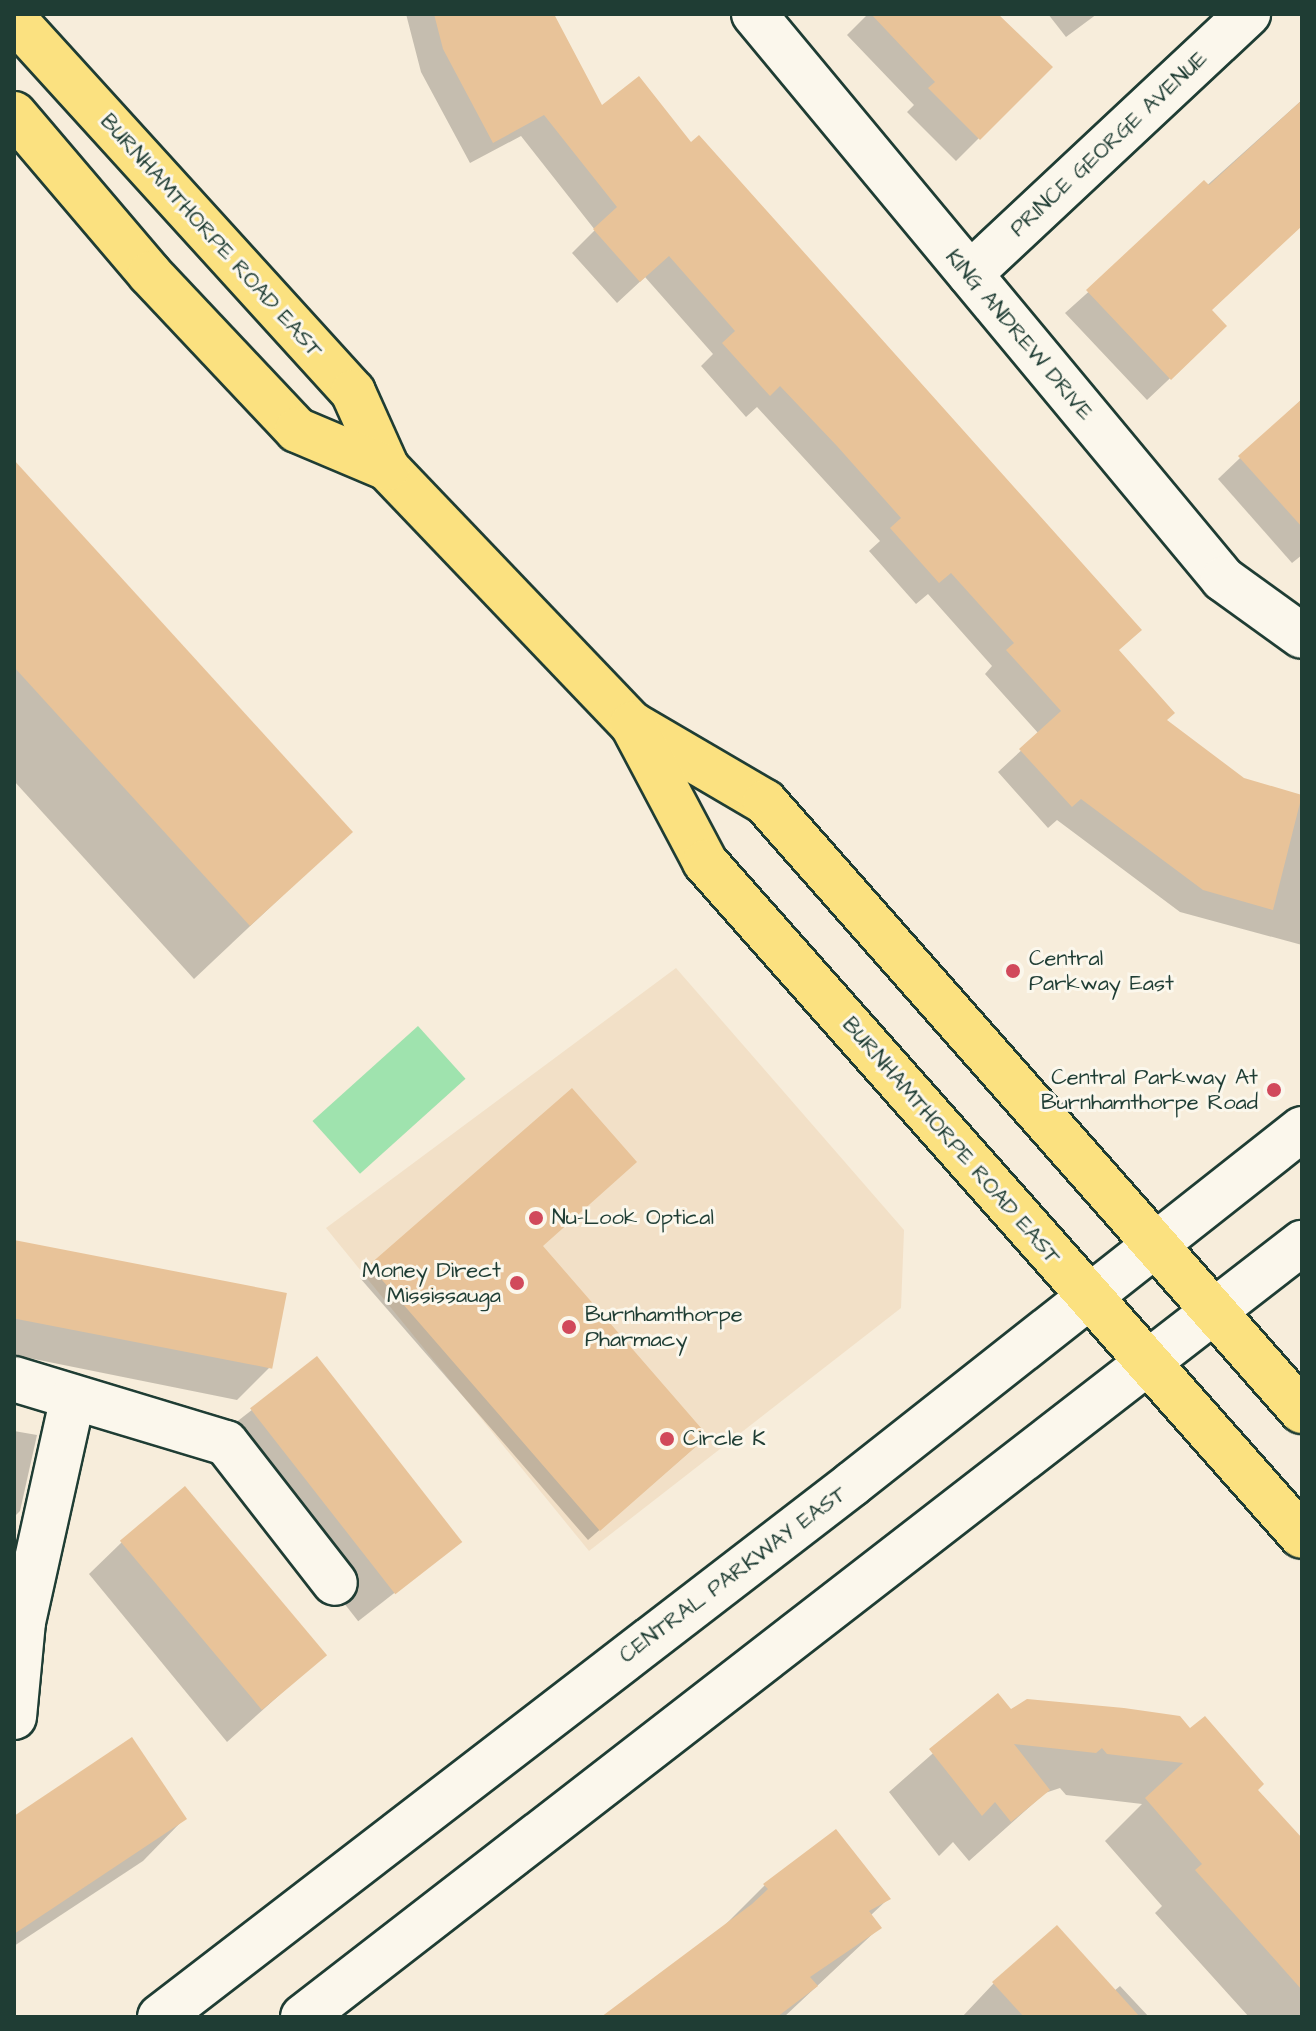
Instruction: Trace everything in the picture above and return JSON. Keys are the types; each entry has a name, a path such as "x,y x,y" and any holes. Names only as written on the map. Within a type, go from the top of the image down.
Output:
{"main road":[{"name":"BURNHAMTHORPE ROAD EAST","path":"14,19 353,392 387,468 632,724 705,862 1302,1536"},
{"name":"BURNHAMTHORPE ROAD EAST","path":"14,114 150,274 297,430 387,468"},
{"name":"BURNHAMTHORPE ROAD EAST","path":"632,724 765,802 1157,1242 1302,1411"}],"street":[{"name":"KING ANDREW DRIVE","path":"754,14 1223,579 1302,636"},
{"name":"PRINCE GEORGE AVENUE","path":"970,274 1248,14"},
{"name":"CENTRAL PARKWAY EAST","path":"160,2017 1089,1298 1302,1129"},
{"path":"303,2017 1148,1363 1213,1308 1302,1243"},
{"path":"14,1379 226,1443 335,1583"},
{"path":"14,1717 23,1622 73,1397"}],"shaded area":[{"path":"676,968 904,1230 901,1308 589,1551 326,1228"}],"green space":[{"path":"418,1026 466,1079 360,1174 312,1121"}],"building":[{"path":"434,14 554,14 602,105 639,76 691,142 699,135 1142,630 1119,650 1175,713 1167,720 1244,778 1302,795 1273,910 1203,890 1081,799 1072,807 1019,749 1061,711 1006,650 1014,643 951,573 939,583 890,528 901,518 837,446 780,386 770,396 722,343 735,331 669,256 640,282 593,229 617,207 544,115 493,143 443,49"},
{"path":"871,14 998,14 1053,67 980,140 928,88 935,82"},
{"path":"1302,100 1302,226 1212,310 1227,326 1171,380 1086,290 1204,180 1209,185"},
{"path":"1302,399 1302,527 1238,456"},
{"path":"14,460 353,832 250,926 14,667"},
{"path":"572,1088 637,1162 543,1246 708,1436 600,1531 369,1265"},
{"path":"14,1240 287,1293 272,1369 14,1318"},
{"path":"317,1356 462,1542 395,1594 250,1408"},
{"path":"185,1486 327,1655 262,1710 120,1541"},
{"path":"998,1693 1011,1709 1027,1699 1124,1708 1180,1716 1190,1728 1205,1716 1264,1784 1258,1790 1302,1838 1302,1990 1195,1870 1202,1864 1145,1798 1183,1763 1107,1754 1102,1748 1096,1753 1014,1744 1050,1790 1011,1822 995,1802 982,1816 929,1749"},
{"path":"132,1737 187,1819 14,1934 14,1816"},
{"path":"836,1829 891,1899 869,1911 882,1928 810,1977 818,1986 777,2017 601,2017 752,1904 768,1889 763,1884"},
{"path":"1057,1925 1140,2017 1024,2017 992,1982"}],"place":[{"name":"Central Parkway East","path":"1013,971"},
{"name":"Central Parkway At Burnhamthorpe Road","path":"1274,1090"},
{"name":"Nu-Look Optical","path":"536,1218"},
{"name":"Money Direct Mississauga","path":"517,1283"},
{"name":"Burnhamthorpe Pharmacy","path":"569,1327"},
{"name":"Circle K","path":"667,1439"}]}
